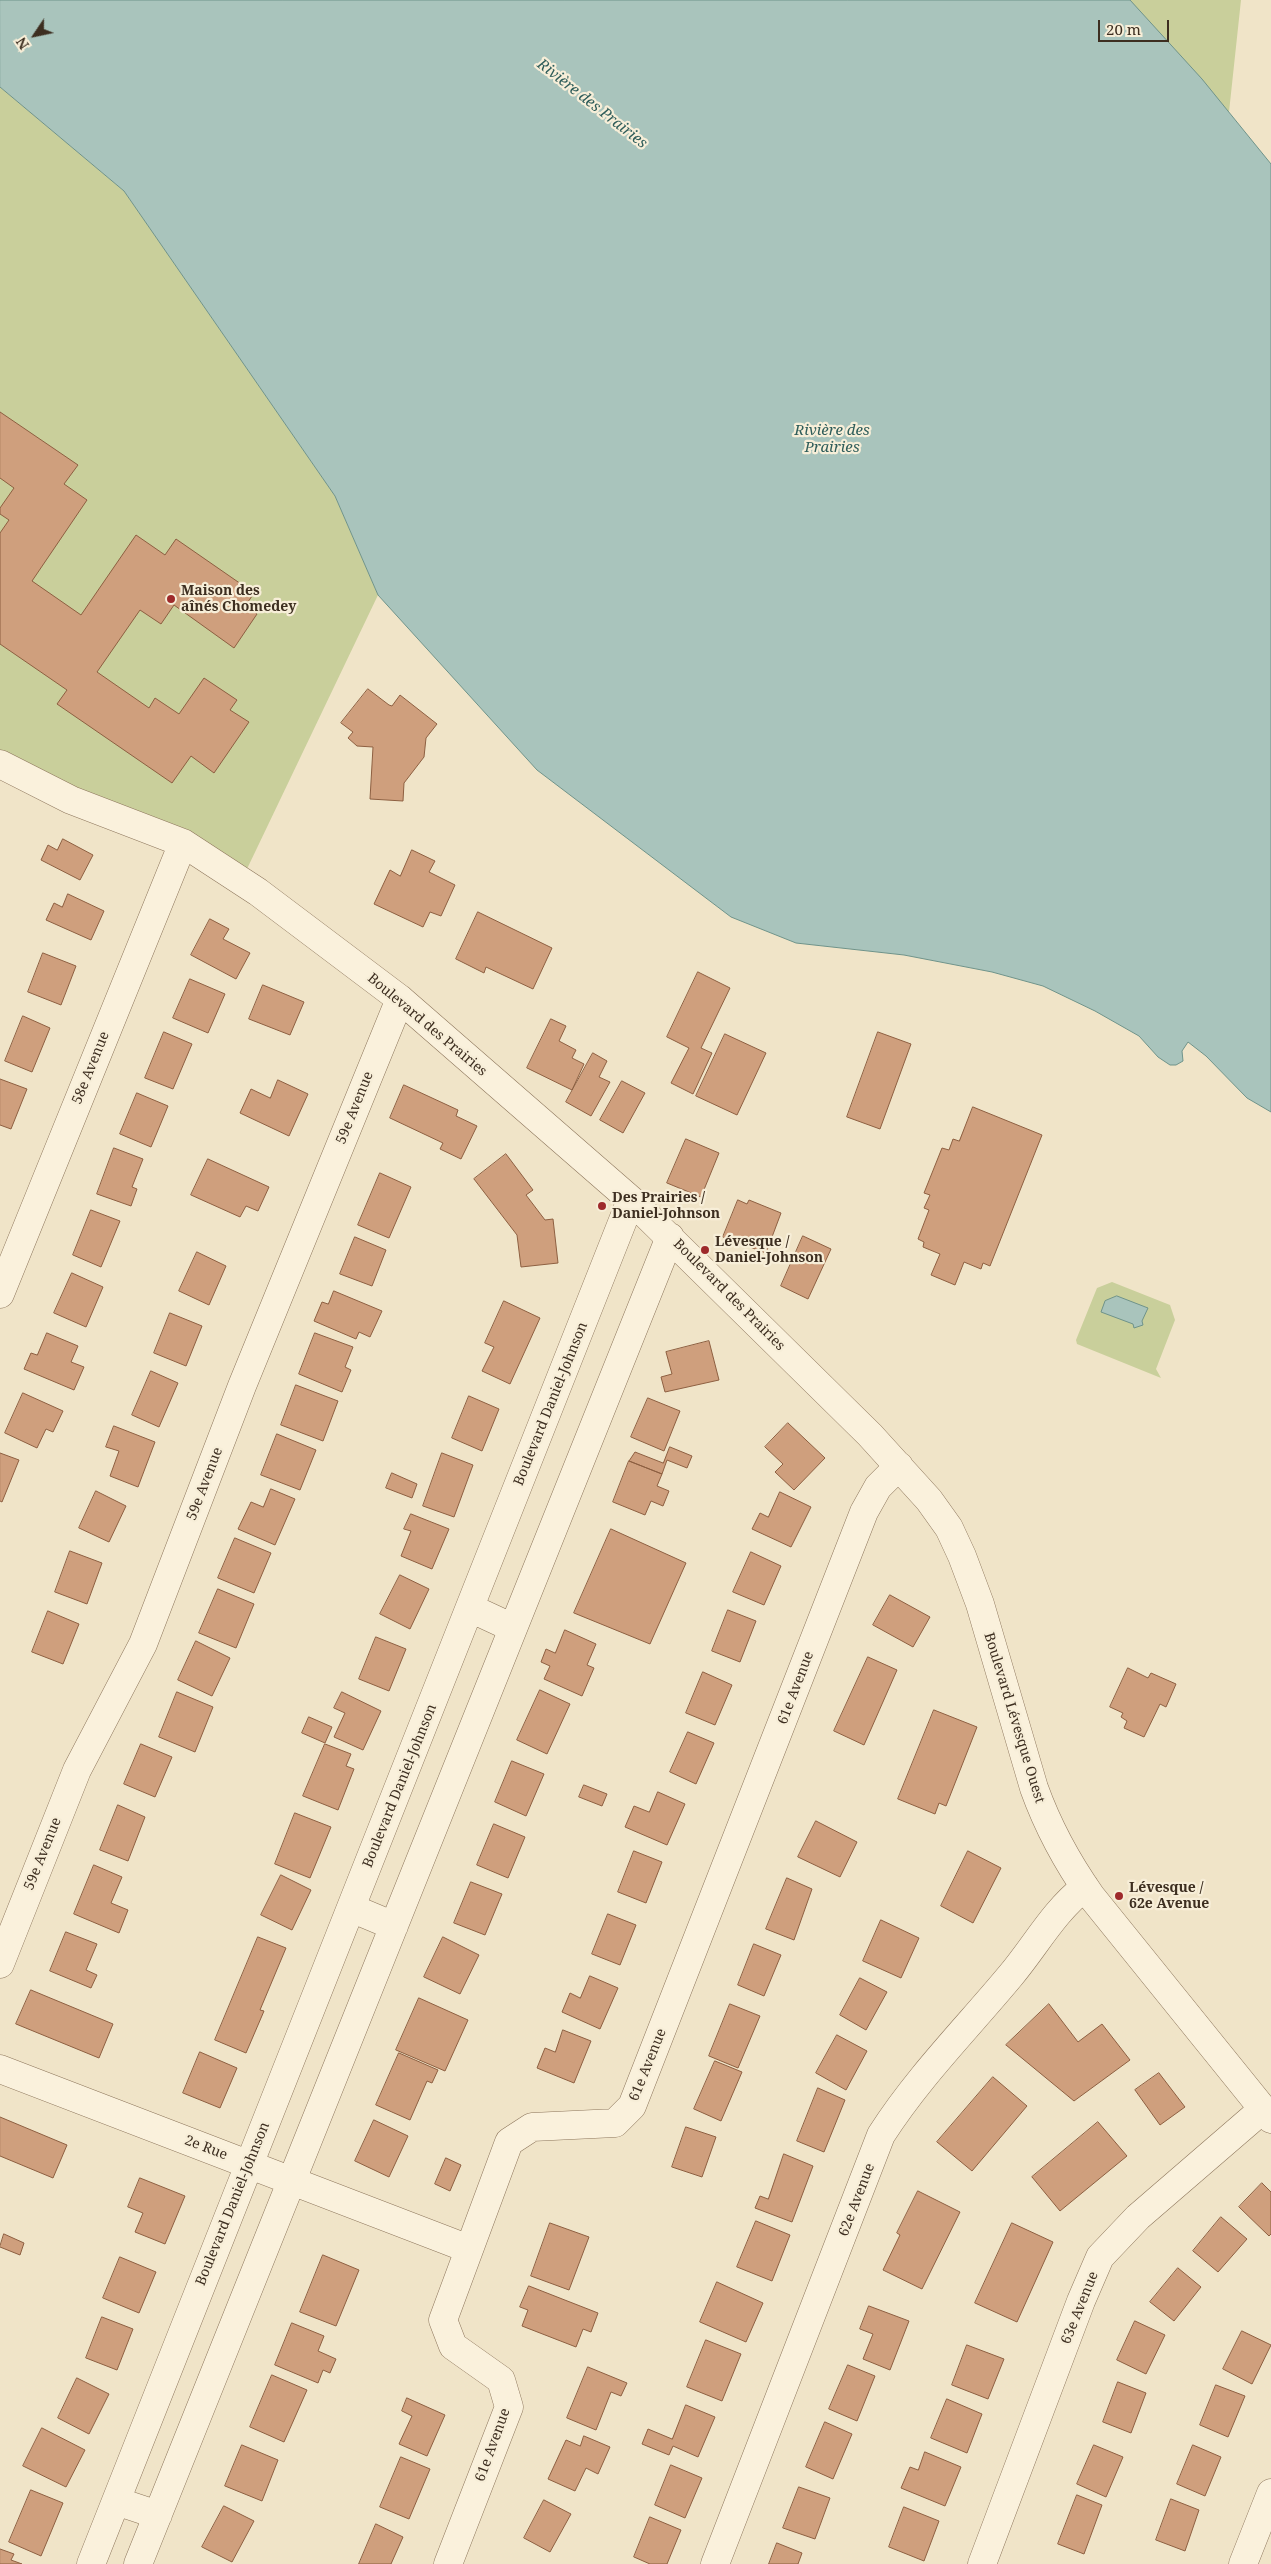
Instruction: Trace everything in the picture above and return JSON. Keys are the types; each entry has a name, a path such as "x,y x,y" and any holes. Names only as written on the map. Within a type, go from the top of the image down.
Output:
{"street":[{"name":"Boulevard des Prairies","path":"0,764 71,800 184,843 258,892 400,998 631,1200 799,1365"},
{"name":"58e Avenue","path":"0,1294 184,843"},
{"name":"59e Avenue","path":"0,1964 77,1770 143,1644 242,1386 400,998"},
{"name":"Boulevard Daniel-Johnson","path":"91,2564 631,1200"},
{"path":"138,2564 670,1237"},
{"name":"Boulevard Lévesque Ouest","path":"799,1365 899,1466 942,1518 962,1556 980,1604 1036,1796 1058,1844 1085,1887 1267,2114"},
{"name":"61e Avenue","path":"448,2564 509,2407 501,2380 453,2346 442,2320 509,2142 532,2127 615,2123 632,2106 864,1512 878,1487 899,1466"},
{"path":"470,1608 513,1628"},
{"name":"62e Avenue","path":"715,2564 881,2136 898,2108 1012,1974 1057,1912 1085,1887"},
{"path":"351,1908 394,1926"},
{"name":"2e Rue","path":"0,2069 469,2250"},
{"name":"63e Avenue","path":"982,2564 1081,2301 1100,2257 1138,2217 1267,2114"},
{"path":"1242,2564 1271,2492"},
{"path":"116,2501 158,2515"}],"green space":[{"path":"1084,0 1241,0 1229,112"},
{"path":"0,87 124,191 335,496 378,595 246,871 0,764"},
{"path":"1112,1282 1170,1305 1175,1320 1156,1369 1161,1378 1077,1344 1076,1340 1097,1288"}],"water":[{"name":"Rivière des Prairies","path":"0,0 1130,0 1202,79 1271,164 1271,1112 1247,1098 1206,1056 1188,1042 1182,1051 1183,1061 1176,1065 1170,1065 1158,1057 1139,1036 1095,1011 1043,986 992,972 904,955 796,943 731,917 537,770 378,595 335,496 124,191 0,87"},
{"path":"1117,1296 1148,1308 1142,1321 1143,1325 1134,1328 1133,1324 1101,1312 1105,1301"}],"building":[{"name":"Maison des aînés Chomedey","path":"0,412 78,465 64,484 87,500 32,581 81,615 136,535 165,555 176,539 254,593 246,605 257,614 234,648 174,605 161,624 140,610 97,672 149,708 155,698 179,714 204,678 237,700 230,710 249,722 214,773 191,756 172,783 57,704 67,690 0,644 0,533 9,520 0,514 0,508 14,488 0,478"},
{"path":"368,689 392,706 400,695 437,724 426,738 424,757 404,783 403,801 370,799 373,747 357,746 348,738 353,732 341,723"},
{"path":"63,839 93,855 80,880 41,860 48,845 57,850"},
{"path":"412,850 435,861 429,872 455,885 441,916 430,912 423,927 374,904 390,870 400,876"},
{"path":"68,894 104,911 91,940 46,920 54,903 62,907"},
{"path":"478,912 552,948 533,989 486,967 484,973 456,959"},
{"path":"210,919 229,929 223,939 250,953 236,979 191,955"},
{"path":"43,953 76,966 61,1005 28,992"},
{"path":"698,972 730,988 701,1048 712,1053 693,1094 671,1083 689,1048 667,1037"},
{"path":"190,979 225,994 208,1033 173,1018"},
{"path":"263,985 304,1002 290,1035 249,1019"},
{"path":"23,1016 50,1028 32,1072 5,1061"},
{"path":"551,1019 566,1026 559,1041 576,1050 572,1058 584,1064 572,1090 527,1068"},
{"path":"164,1032 192,1044 173,1089 145,1078"},
{"path":"878,1032 911,1044 880,1129 847,1117"},
{"path":"725,1034 766,1053 737,1115 696,1096"},
{"path":"593,1053 607,1061 599,1077 610,1082 591,1116 566,1102"},
{"path":"0,1079 27,1089 11,1129 0,1125"},
{"path":"278,1080 308,1094 289,1136 240,1113 251,1089 270,1098"},
{"path":"622,1081 645,1093 623,1133 600,1120"},
{"path":"404,1085 458,1110 456,1116 477,1126 461,1159 440,1149 443,1143 390,1118"},
{"path":"137,1093 168,1106 151,1147 120,1134"},
{"path":"973,1107 1042,1135 990,1266 983,1263 981,1269 964,1262 955,1285 931,1275 940,1254 923,1247 924,1242 918,1239 929,1210 924,1208 930,1195 924,1193 942,1148 949,1150 953,1139 959,1141"},
{"path":"686,1139 719,1153 701,1197 667,1183"},
{"path":"114,1148 143,1159 132,1187 137,1189 131,1206 97,1194"},
{"path":"506,1154 533,1190 526,1195 545,1220 553,1219 558,1263 521,1267 517,1235 474,1179"},
{"path":"208,1159 269,1187 258,1211 246,1206 240,1217 191,1195"},
{"path":"380,1173 411,1187 389,1238 358,1225"},
{"path":"738,1200 747,1204 749,1200 781,1213 766,1253 723,1237"},
{"path":"91,1210 120,1221 101,1267 73,1255"},
{"path":"803,1236 831,1249 808,1299 781,1286"},
{"path":"355,1237 386,1250 372,1286 340,1274"},
{"path":"197,1252 226,1266 209,1305 179,1291"},
{"path":"72,1273 103,1287 86,1327 54,1313"},
{"path":"334,1291 382,1311 370,1337 359,1332 356,1339 314,1321 322,1302 328,1304"},
{"path":"504,1301 540,1318 510,1384 482,1371 494,1347 485,1343"},
{"path":"170,1313 202,1326 186,1366 154,1353"},
{"path":"47,1333 78,1346 71,1362 84,1367 74,1390 24,1369 31,1353 37,1355"},
{"path":"315,1333 353,1347 345,1367 351,1370 342,1392 299,1374"},
{"path":"709,1341 719,1380 665,1392 661,1377 672,1374 666,1352"},
{"path":"151,1371 178,1383 159,1427 132,1415"},
{"path":"296,1385 338,1401 323,1441 281,1425"},
{"path":"23,1393 63,1411 53,1432 46,1429 37,1448 5,1433"},
{"path":"469,1396 499,1409 482,1451 452,1438"},
{"path":"648,1398 680,1411 664,1451 631,1437"},
{"path":"788,1423 825,1458 794,1490 775,1472 783,1464 765,1447"},
{"path":"114,1426 155,1442 138,1487 110,1476 119,1451 106,1447"},
{"path":"277,1434 316,1450 300,1490 261,1475"},
{"path":"670,1447 692,1456 687,1468 667,1460 662,1474 629,1461 635,1452 663,1463"},
{"path":"0,1453 19,1460 2,1502 0,1501"},
{"path":"442,1453 473,1465 454,1517 423,1506"},
{"path":"629,1461 662,1474 657,1486 669,1491 663,1506 651,1501 645,1515 613,1502"},
{"path":"392,1473 417,1484 412,1498 386,1488"},
{"path":"271,1489 295,1499 275,1545 238,1529 251,1502 263,1507"},
{"path":"96,1491 126,1506 109,1542 79,1528"},
{"path":"780,1492 811,1507 791,1547 752,1529 760,1513 768,1517"},
{"path":"411,1514 449,1529 432,1569 401,1556 411,1531 404,1529"},
{"path":"611,1529 686,1563 650,1644 574,1613"},
{"path":"235,1538 271,1553 254,1593 218,1578"},
{"path":"70,1551 102,1563 87,1604 55,1592"},
{"path":"751,1552 781,1566 764,1605 733,1592"},
{"path":"400,1575 429,1589 410,1629 380,1614"},
{"path":"218,1589 254,1604 236,1648 199,1633"},
{"path":"890,1595 930,1617 913,1647 873,1625"},
{"path":"728,1610 756,1621 740,1662 712,1651"},
{"path":"48,1611 79,1624 63,1664 32,1652"},
{"path":"565,1630 596,1644 587,1665 594,1668 582,1696 544,1679 550,1666 541,1662 546,1649 555,1653"},
{"path":"376,1637 406,1649 389,1691 359,1679"},
{"path":"196,1641 230,1658 212,1696 178,1680"},
{"path":"868,1657 897,1670 864,1745 834,1731"},
{"path":"1128,1668 1148,1678 1151,1673 1176,1684 1166,1707 1160,1704 1144,1737 1124,1728 1127,1721 1121,1717 1123,1713 1110,1707"},
{"path":"703,1672 732,1685 715,1725 686,1713"},
{"path":"540,1690 570,1704 547,1754 517,1740"},
{"path":"177,1692 213,1707 195,1752 159,1737"},
{"path":"342,1692 381,1711 363,1750 334,1737 345,1713 334,1708"},
{"path":"934,1710 977,1727 946,1806 939,1803 935,1814 898,1799"},
{"path":"309,1717 332,1727 325,1743 302,1733"},
{"path":"688,1732 714,1743 696,1784 670,1772"},
{"path":"141,1744 172,1757 155,1797 124,1784"},
{"path":"325,1744 351,1754 346,1766 354,1769 338,1810 303,1796"},
{"path":"512,1761 544,1774 526,1816 495,1802"},
{"path":"584,1785 607,1794 602,1806 579,1797"},
{"path":"658,1792 685,1804 667,1845 625,1827 634,1806 649,1812"},
{"path":"118,1805 145,1817 128,1861 100,1850"},
{"path":"295,1813 331,1827 310,1878 275,1864"},
{"path":"816,1821 857,1842 840,1877 798,1857"},
{"path":"494,1824 525,1837 508,1878 477,1865"},
{"path":"634,1851 662,1862 646,1903 618,1892"},
{"path":"968,1851 1001,1868 973,1923 941,1906"},
{"path":"94,1865 122,1877 111,1903 128,1910 119,1933 74,1914"},
{"path":"281,1875 311,1890 292,1930 261,1915"},
{"path":"787,1878 812,1889 794,1940 766,1929"},
{"path":"471,1882 502,1894 485,1935 454,1923"},
{"path":"608,1914 636,1925 620,1965 592,1954"},
{"path":"881,1920 919,1938 901,1978 863,1961"},
{"path":"66,1932 97,1944 86,1970 97,1975 91,1988 50,1971"},
{"path":"258,1937 286,1948 260,2010 264,2011 246,2053 215,2040"},
{"path":"443,1937 479,1955 460,1994 424,1977"},
{"path":"754,1944 781,1955 764,1996 738,1985"},
{"path":"590,1976 618,1988 600,2029 562,2012 570,1993 580,1998"},
{"path":"860,1978 887,1992 866,2030 840,2015"},
{"path":"31,1990 113,2024 99,2058 16,2024"},
{"path":"419,1998 468,2020 445,2071 396,2050"},
{"path":"730,2004 760,2016 738,2068 709,2056"},
{"path":"1049,2004 1078,2042 1102,2024 1130,2060 1074,2101 1006,2045"},
{"path":"563,2030 591,2041 574,2083 537,2068 545,2048 555,2052"},
{"path":"837,2035 867,2051 846,2090 816,2073"},
{"path":"200,2052 237,2068 220,2108 183,2093"},
{"path":"399,2053 438,2070 432,2083 427,2081 410,2120 376,2105"},
{"path":"715,2061 742,2072 721,2121 694,2109"},
{"path":"1159,2073 1185,2107 1160,2125 1135,2090"},
{"path":"993,2077 1027,2106 972,2171 937,2142"},
{"path":"818,2088 845,2100 824,2152 797,2141"},
{"path":"0,2117 67,2145 53,2178 0,2156"},
{"path":"374,2120 408,2136 389,2177 355,2161"},
{"path":"1098,2122 1127,2156 1060,2211 1032,2177"},
{"path":"686,2127 716,2137 702,2177 672,2167"},
{"path":"784,2154 813,2166 792,2222 755,2208 760,2196 768,2199"},
{"path":"446,2158 461,2165 450,2191 435,2184"},
{"path":"140,2178 185,2196 165,2244 135,2232 143,2213 128,2207"},
{"path":"1262,2183 1271,2192 1271,2234 1269,2236 1239,2207"},
{"path":"918,2191 960,2212 922,2289 883,2270 900,2235 897,2233"},
{"path":"1221,2217 1247,2239 1218,2272 1193,2251"},
{"path":"756,2221 790,2235 772,2281 737,2267"},
{"path":"550,2223 589,2237 569,2290 531,2276"},
{"path":"1012,2223 1053,2242 1017,2322 975,2303"},
{"path":"4,2234 24,2243 20,2255 0,2247"},
{"path":"323,2255 359,2270 336,2326 300,2312"},
{"path":"120,2257 156,2272 139,2313 103,2298"},
{"path":"1178,2268 1201,2287 1174,2321 1150,2302"},
{"path":"717,2282 763,2303 746,2342 700,2322"},
{"path":"529,2286 598,2313 591,2332 583,2329 576,2347 522,2326 528,2310 520,2307"},
{"path":"869,2306 909,2321 890,2370 863,2359 873,2334 860,2329"},
{"path":"102,2317 133,2329 117,2370 86,2358"},
{"path":"1135,2321 1165,2335 1146,2374 1117,2360"},
{"path":"292,2323 324,2336 318,2351 336,2359 330,2373 323,2370 318,2383 275,2365"},
{"path":"1242,2331 1271,2345 1252,2384 1223,2369"},
{"path":"706,2340 741,2354 722,2401 687,2387"},
{"path":"967,2345 1004,2359 988,2399 952,2385"},
{"path":"848,2365 875,2376 857,2421 829,2409"},
{"path":"588,2367 627,2383 621,2396 611,2392 596,2430 567,2418"},
{"path":"272,2375 307,2390 284,2442 250,2427"},
{"path":"77,2378 109,2394 89,2434 58,2418"},
{"path":"1118,2382 1146,2393 1131,2433 1103,2422"},
{"path":"1216,2385 1245,2396 1228,2437 1200,2425"},
{"path":"407,2398 445,2415 427,2456 399,2444 412,2416 402,2411"},
{"path":"947,2399 982,2414 967,2453 931,2438"},
{"path":"686,2405 715,2417 698,2457 673,2446 669,2455 642,2444 648,2429 672,2439"},
{"path":"825,2422 852,2434 833,2479 806,2467"},
{"path":"42,2428 85,2450 66,2487 23,2466"},
{"path":"584,2436 610,2447 598,2474 586,2468 575,2491 548,2479 566,2440 580,2446"},
{"path":"242,2445 278,2460 262,2501 225,2486"},
{"path":"1094,2445 1123,2457 1106,2497 1077,2484"},
{"path":"1193,2445 1221,2457 1205,2496 1177,2484"},
{"path":"925,2452 961,2467 945,2506 901,2488 910,2467 918,2470"},
{"path":"401,2457 430,2469 409,2519 380,2507"},
{"path":"671,2465 702,2478 685,2518 655,2505"},
{"path":"799,2487 830,2498 815,2539 783,2528"},
{"path":"31,2490 63,2503 41,2556 9,2542"},
{"path":"1077,2495 1102,2505 1084,2554 1058,2544"},
{"path":"1171,2499 1199,2510 1185,2551 1156,2540"},
{"path":"544,2500 571,2514 550,2552 524,2538"},
{"path":"224,2506 254,2521 232,2562 202,2547"},
{"path":"904,2507 939,2521 924,2561 889,2547"},
{"path":"650,2517 681,2530 667,2564 650,2564 634,2557"},
{"path":"376,2524 403,2537 391,2564 359,2564"},
{"path":"777,2543 802,2553 798,2564 769,2564"},
{"path":"0,2549 14,2554 11,2560 22,2564 0,2564"}],"place":[{"name":"Maison des aînés Chomedey","path":"171,599"},
{"name":"Des Prairies / Daniel-Johnson","path":"602,1206"},
{"name":"Lévesque / Daniel-Johnson","path":"705,1250"},
{"name":"Lévesque / 62e Avenue","path":"1119,1896"}]}
